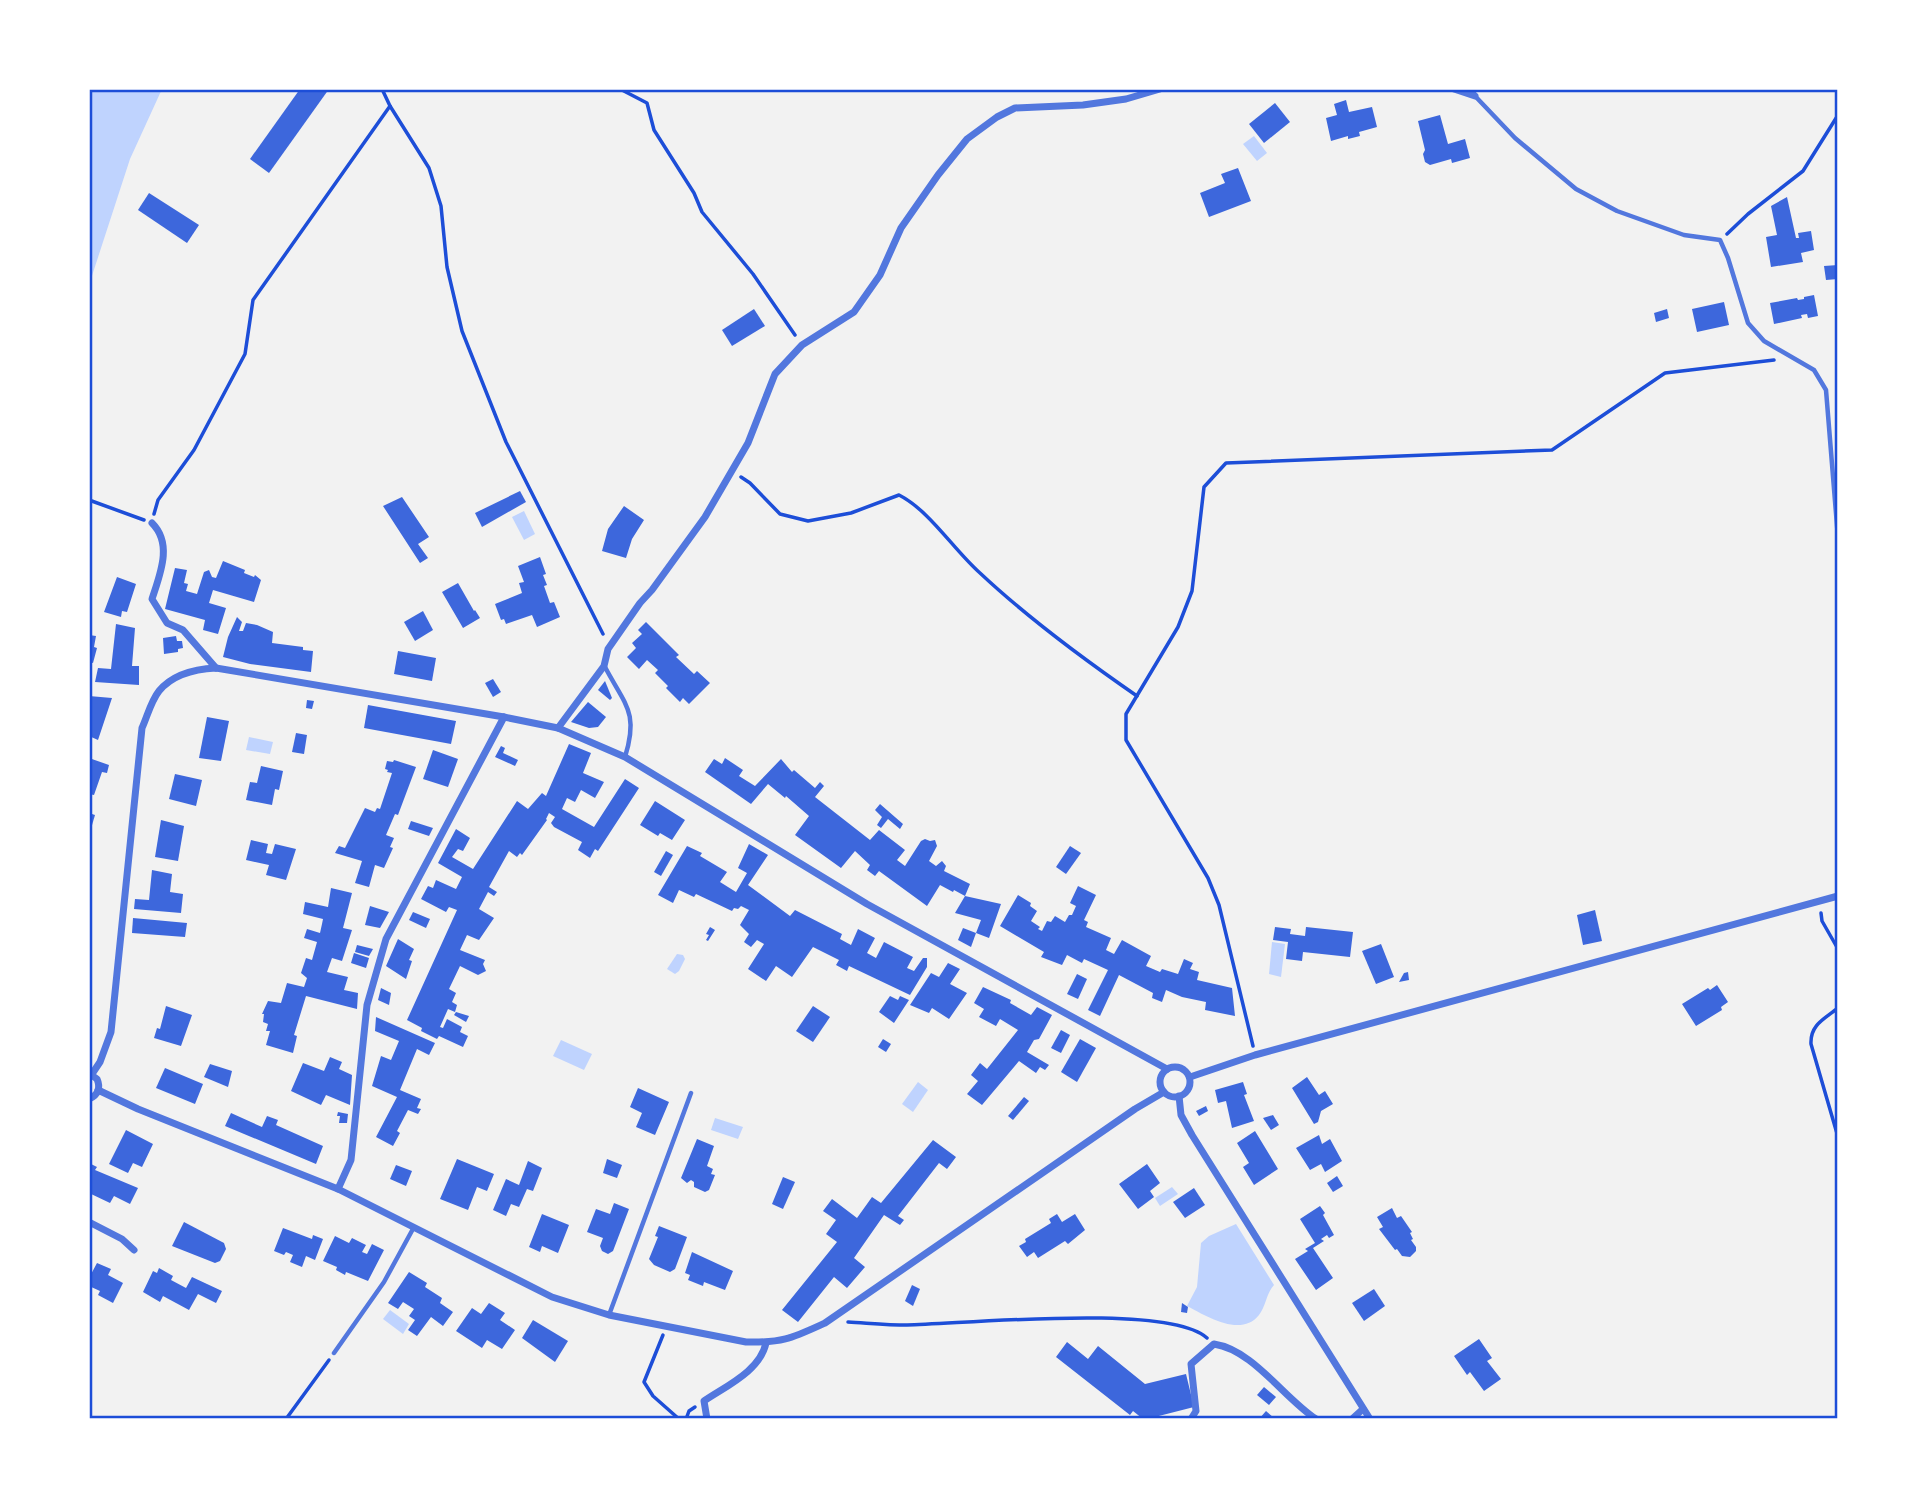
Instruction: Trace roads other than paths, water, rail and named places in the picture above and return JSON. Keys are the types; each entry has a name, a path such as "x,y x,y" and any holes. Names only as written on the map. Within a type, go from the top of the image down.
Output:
{"street":[{"path":"558,729 604,666 608,649 705,517 748,443 775,374 802,345 854,312 880,275 901,228 967,139 997,117 1015,108 1083,105 1126,99 1160,89"},
{"path":"1454,89 1474,93"},
{"path":"152,523 163,541 164,560 152,599 167,623 183,630 216,668"},
{"path":"99,1090 97,1079 91,1074 100,1062 111,1032 142,728 158,692 180,675 198,669 216,668 504,717 558,729 625,757 867,904 1167,1069 1181,1067 1190,1077 1189,1087 1179,1096 1164,1092 1160,1080 1167,1069"},
{"path":"338,1189 351,1160 367,1005 386,939 504,717"},
{"path":"1190,1077 1255,1055 1838,896"},
{"path":"99,1090 138,1110 338,1189 552,1297 609,1315 746,1342 766,1343 785,1341 829,1320 1164,1092"},
{"path":"89,1099 99,1090"},
{"path":"1179,1096 1181,1115 1192,1135 1370,1419"},
{"path":"89,1222 122,1240 134,1250"},
{"path":"707,1419 704,1401 751,1369 764,1352 766,1343"},
{"path":"1191,1419 1196,1411 1191,1364 1214,1344 1230,1348 1251,1362 1316,1419"},
{"path":"1352,1419 1363,1409"}],"lane":[{"path":"1474,93 1515,138 1576,189 1617,211 1672,231 1720,240 1748,323 1763,341 1814,370 1826,390 1838,538"},
{"path":"604,666 629,709 632,733 625,757"},
{"path":"609,1315 691,1093"},
{"path":"334,1353 384,1282 414,1227"}],"water":[{"path":"89,89 162,89 130,159 89,285"},
{"path":"1254,136 1267,153 1257,161 1243,144"},
{"path":"524,511 535,534 524,540 512,517"},
{"path":"249,737 273,742 270,754 246,750"},
{"path":"1272,942 1285,944 1281,977 1269,974"},
{"path":"677,954 683,955 685,959 675,974 667,969"},
{"path":"561,1040 592,1054 584,1070 553,1056"},
{"path":"918,1082 928,1090 913,1112 902,1104"},
{"path":"715,1118 743,1127 738,1139 711,1130"},
{"path":"1172,1187 1178,1194 1160,1206 1155,1198"},
{"path":"1236,1224 1274,1285 1259,1315 1252,1322 1243,1325 1223,1323 1187,1306 1197,1287 1201,1243 1209,1236"},
{"path":"390,1310 409,1324 403,1334 383,1319"}]}
